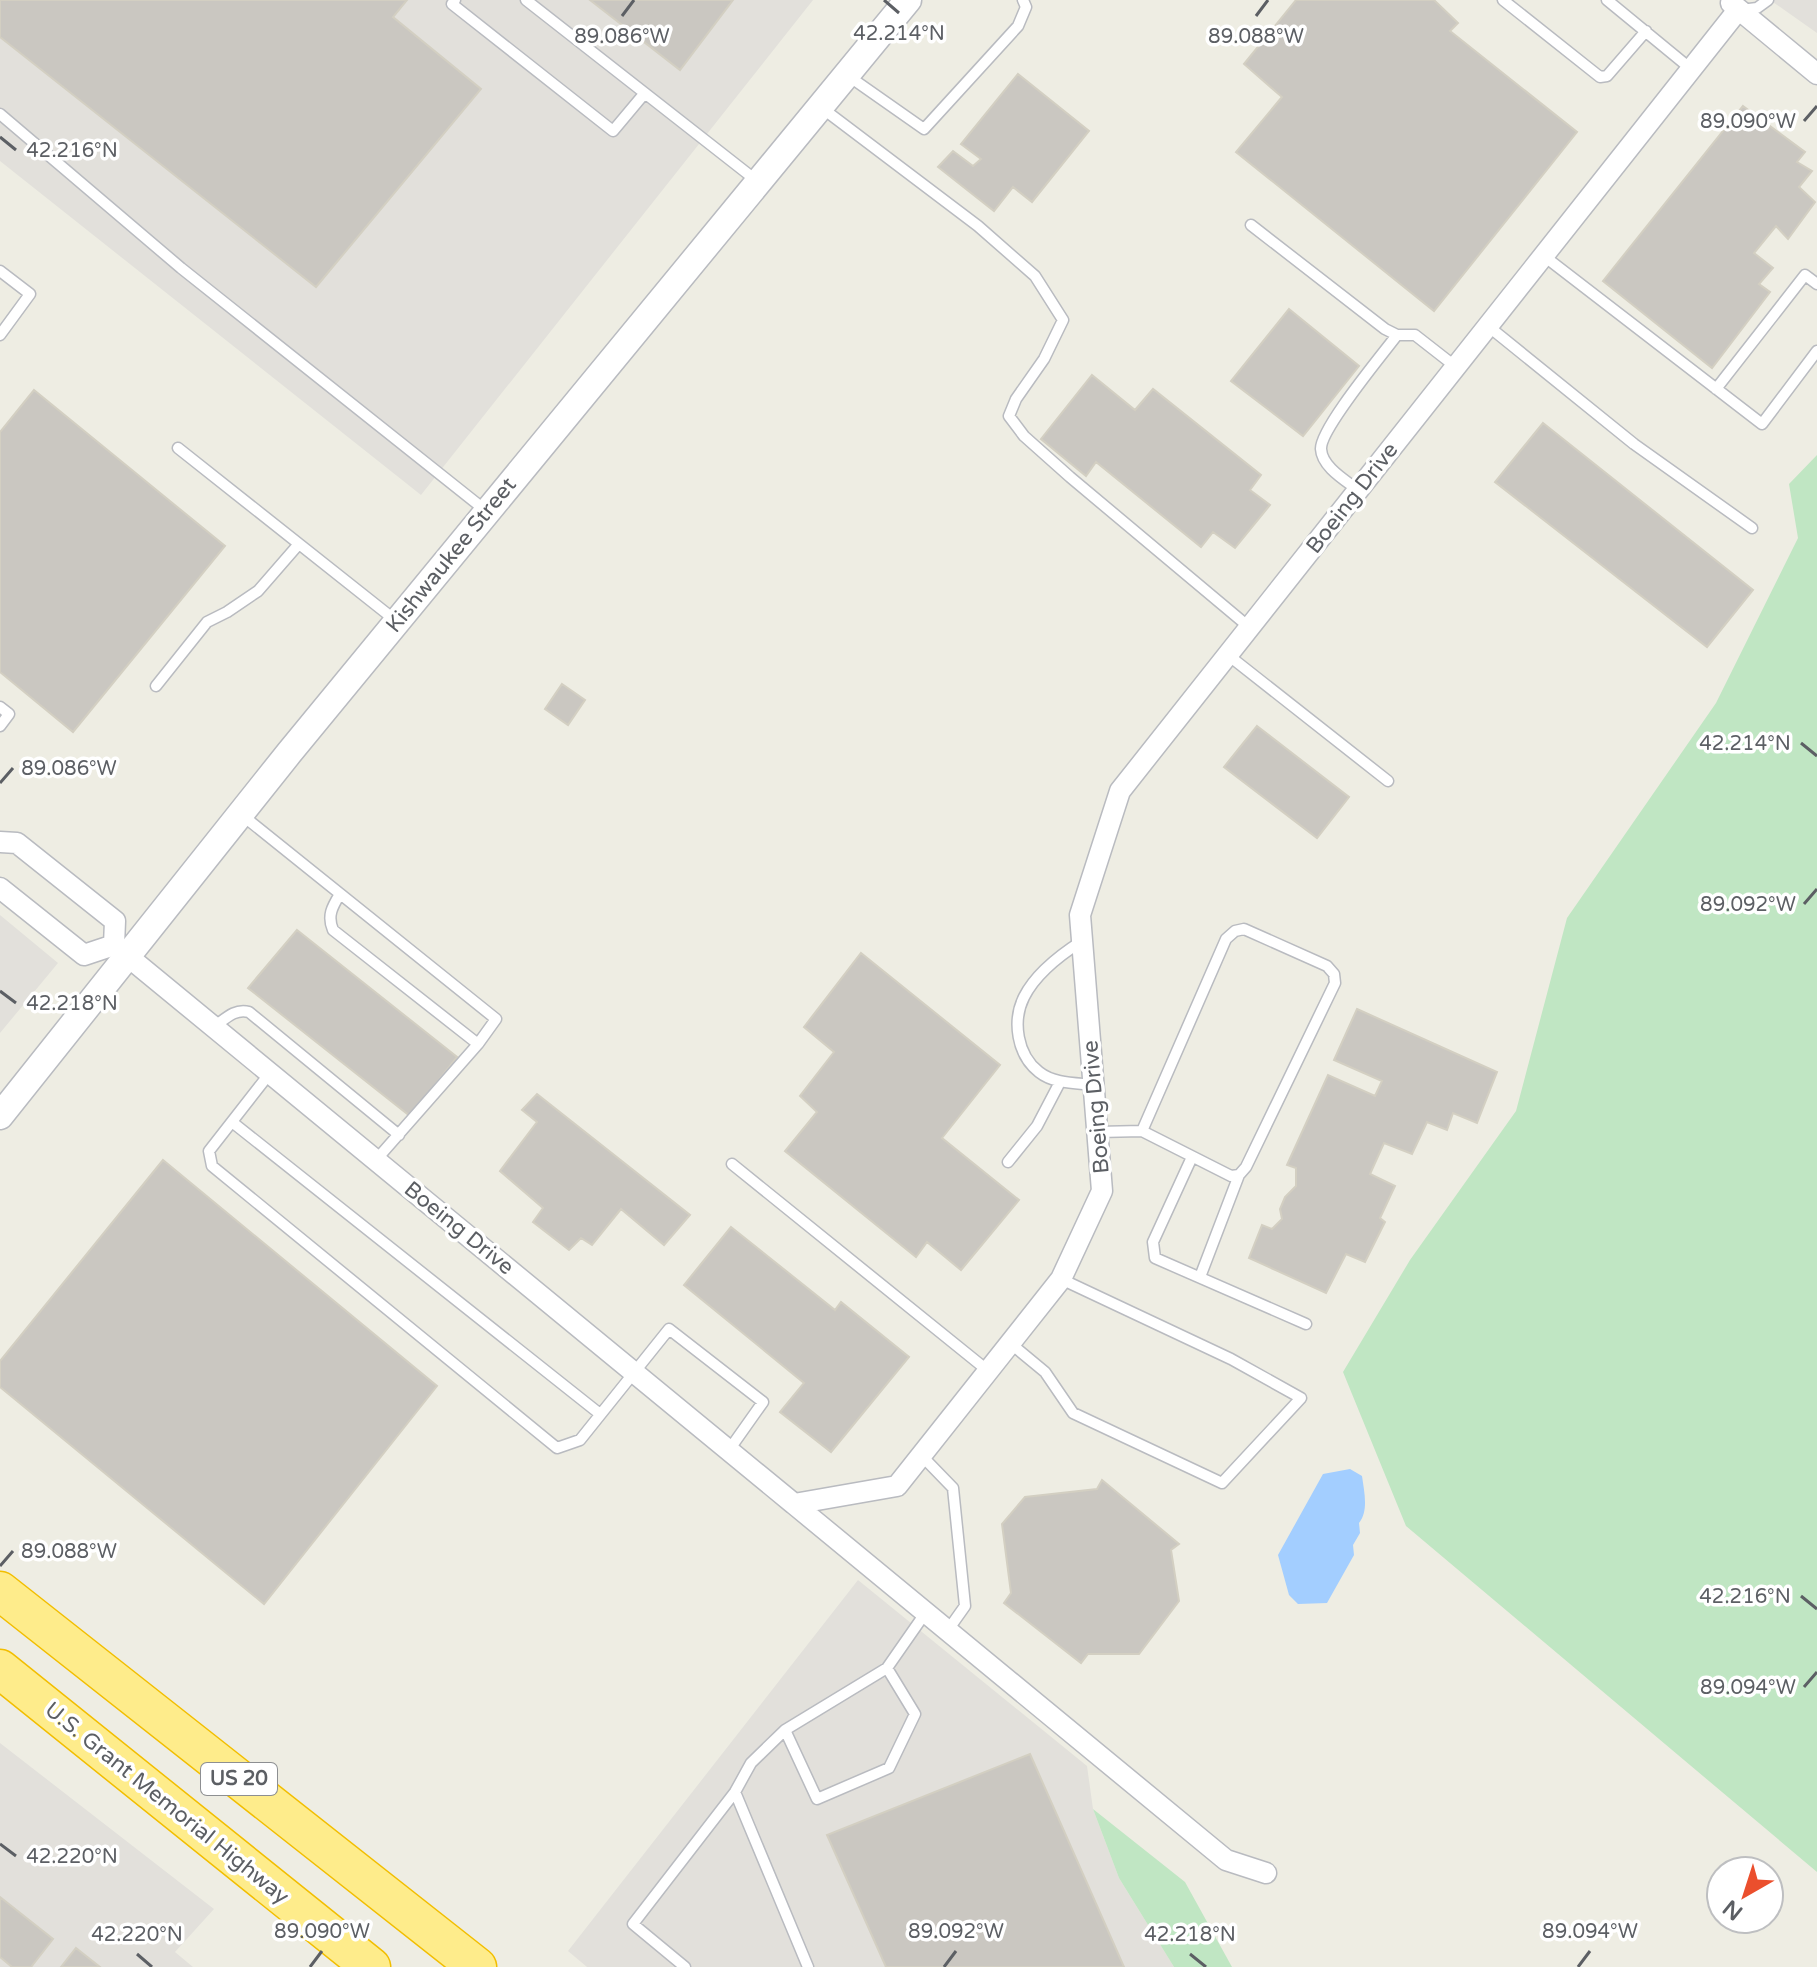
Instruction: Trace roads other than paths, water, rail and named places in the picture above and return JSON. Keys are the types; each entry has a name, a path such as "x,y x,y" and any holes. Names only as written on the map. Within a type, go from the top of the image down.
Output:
{"highway":[{"name":"US 20","path":"0,1591 477,1967"},
{"name":"U.S. Grant Memorial Highway","path":"0,1669 371,1967"}],"street":[{"name":"Kishwaukee Street","path":"0,1116 121,950 240,814 908,0"},
{"name":"Boeing Drive","path":"121,950 794,1504 897,1486 1061,1279 1102,1191 1080,915 1120,791 1691,69 1733,5"},
{"path":"1733,5 1817,74"},
{"path":"0,842 17,843 115,921 121,950 84,955 0,888"},
{"path":"794,1504 1226,1860 1266,1873"}],"lane":[{"path":"455,0 452,4 613,131 644,94"},
{"path":"526,0 757,181"},
{"path":"845,74 924,129 1018,26 1026,7 1023,0"},
{"path":"1503,0 1600,77 1607,76 1646,31"},
{"path":"1607,0 1691,69"},
{"path":"1733,5 1757,8 1768,0"},
{"path":"819,106 978,226 1035,276 1063,320 1044,359 1016,399 1009,416 1024,436 1070,477 1249,627"},
{"path":"0,114 181,268 487,511"},
{"path":"1251,225 1385,329 1397,335 1415,335 1456,367"},
{"path":"1544,256 1762,424 1817,351"},
{"path":"0,271 30,294 0,335"},
{"path":"1716,389 1805,275 1817,284"},
{"path":"1488,326 1634,444 1752,528"},
{"path":"1358,490 1334,471 1325,460 1321,448 1327,429 1397,335"},
{"path":"178,448 396,621"},
{"path":"156,686 207,622 258,591 298,545"},
{"path":"1228,655 1388,781"},
{"path":"0,707 9,714 0,726"},
{"path":"240,814 499,1016 376,1160"},
{"path":"340,894 331,910 333,930 478,1044"},
{"path":"1142,1131 1226,939 1235,931 1244,929 1327,966 1334,974 1335,983 1246,1167 1239,1175 1200,1277"},
{"path":"1082,941 1047,968 1024,996 1016,1020 1021,1046 1038,1072 1060,1082 1094,1085"},
{"path":"214,1027 233,1013 249,1012 399,1135"},
{"path":"270,1073 209,1151 212,1166 557,1448 580,1440 669,1329 763,1402 729,1450"},
{"path":"1008,1162 1037,1126 1060,1082"},
{"path":"232,1122 600,1414"},
{"path":"1098,1132 1142,1131 1231,1176 1239,1175"},
{"path":"1192,1157 1153,1242 1155,1258 1306,1324"},
{"path":"732,1164 987,1370"},
{"path":"1009,1342 1045,1372 1073,1413 1222,1483 1301,1398 1231,1359 1061,1279"},
{"path":"921,1455 953,1488 965,1606 948,1630"},
{"path":"685,1967 633,1924 735,1792 751,1763 785,1730 887,1668 926,1612"},
{"path":"785,1730 817,1799 889,1768 915,1714 887,1668"},
{"path":"735,1792 808,1967"}],"water":[{"path":"1350,1469 1362,1476 1365,1501 1359,1523 1360,1533 1353,1545 1354,1555 1327,1603 1298,1604 1289,1595 1278,1555 1323,1474"}]}
